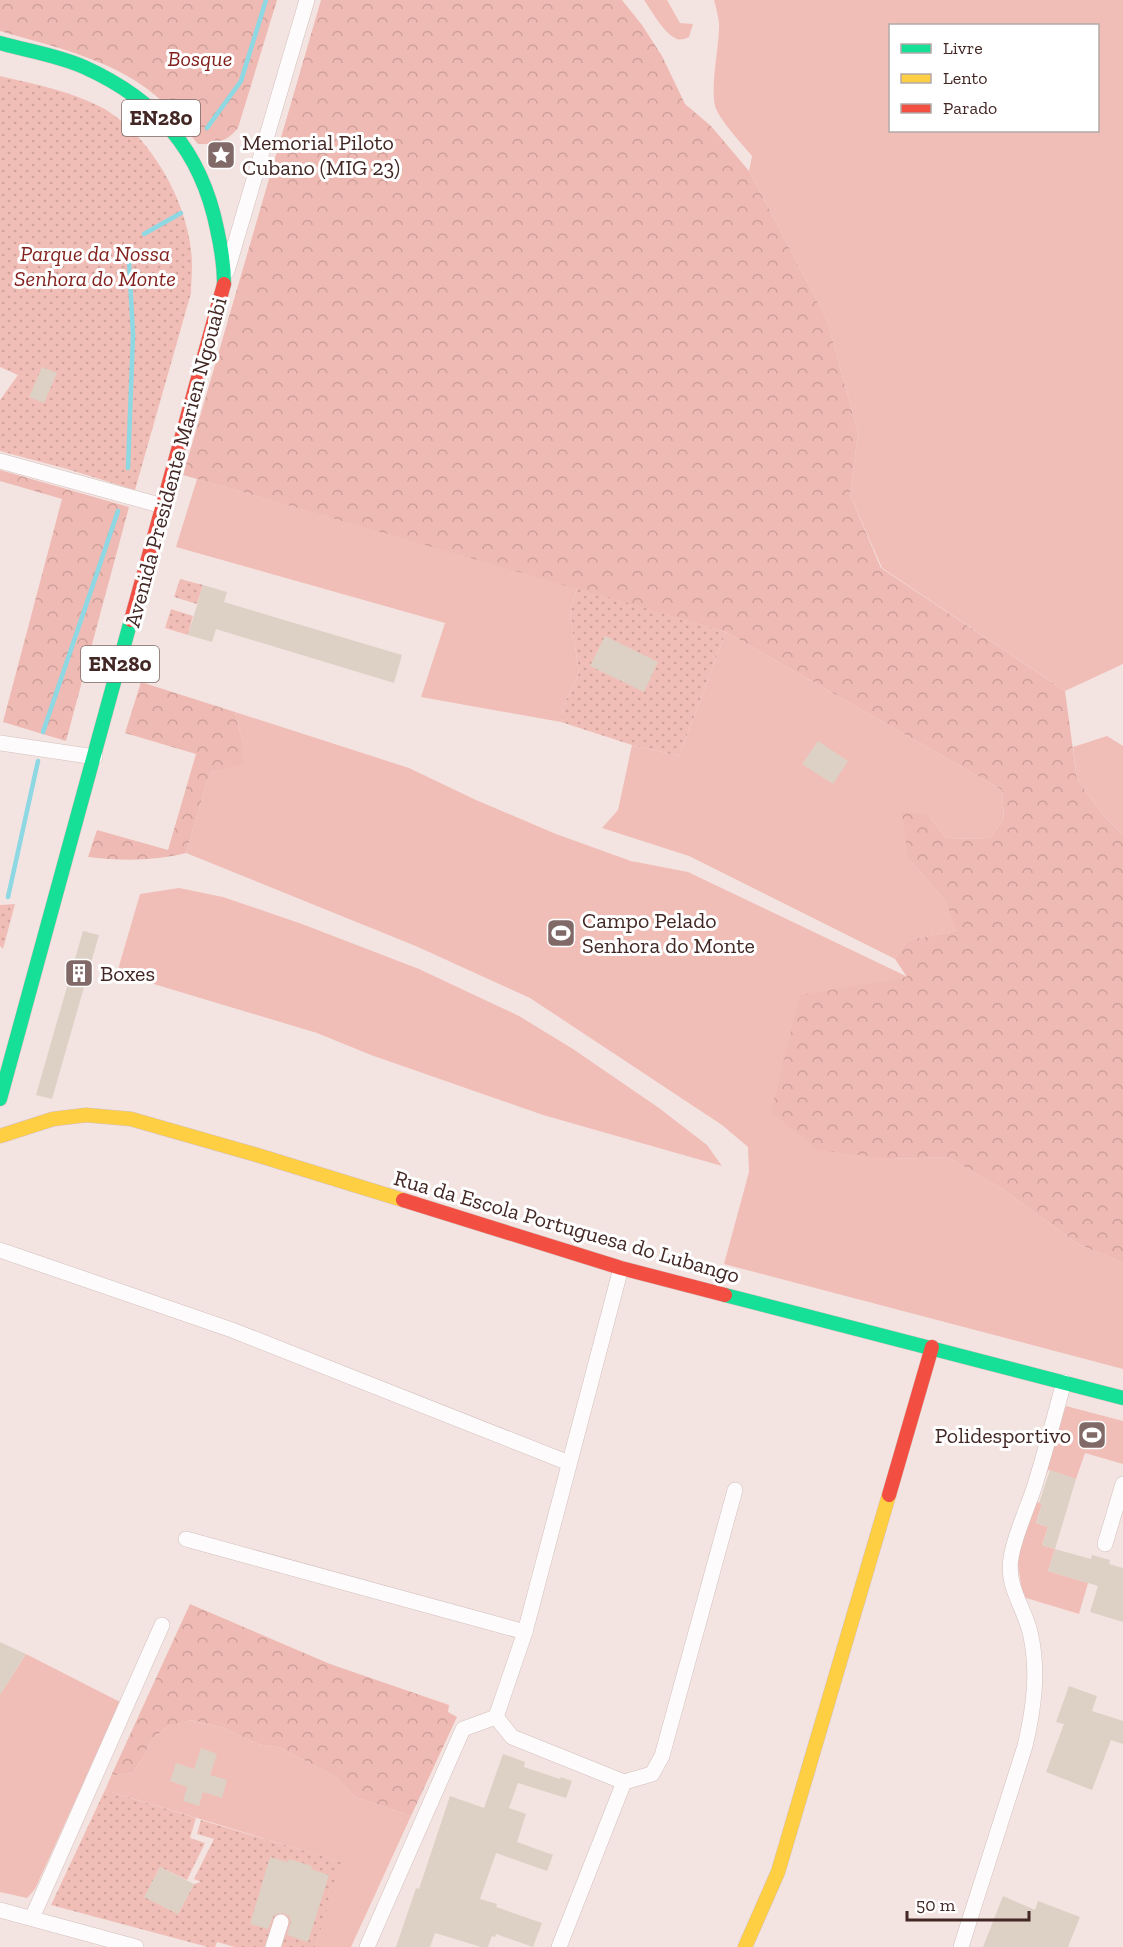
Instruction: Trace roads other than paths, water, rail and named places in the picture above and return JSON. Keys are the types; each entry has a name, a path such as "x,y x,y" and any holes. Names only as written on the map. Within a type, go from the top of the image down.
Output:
{"street":[{"name":"Avenida Presidente Marien Ngouabi","path":"0,1099 224,282 307,0"},
{"name":"EN280","path":"0,43 81,66 121,85 145,103 168,125 194,160 207,186 217,218 224,282"},
{"path":"0,461 163,506"},
{"path":"0,743 95,757"},
{"name":"Rua da Escola Portuguesa do Lubango","path":"0,1136 53,1119 86,1115 131,1119 322,1175 621,1268 1123,1398"},
{"path":"0,1250 232,1330 569,1462"},
{"path":"496,1718 525,1632 621,1268"},
{"path":"745,1947 778,1872 932,1347"},
{"path":"961,1947 1025,1746 1032,1714 1035,1687 1032,1653 1029,1631 1013,1587 1011,1557 1041,1465 1064,1382"},
{"path":"1105,1544 1123,1484"},
{"path":"496,1718 512,1737 624,1782 652,1774 662,1756 735,1490"},
{"path":"186,1539 525,1632"},
{"path":"33,1918 162,1625"},
{"path":"367,1947 463,1730 496,1718"},
{"path":"559,1947 624,1782"},
{"path":"0,1910 136,1947"},
{"path":"273,1947 281,1922"}],"waterway":[{"path":"207,128 241,81 266,0"},
{"path":"144,234 181,213"},
{"path":"128,468 133,335 129,260"},
{"path":"43,732 118,511"},
{"path":"8,897 38,761"}],"place":[{"name":"Memorial Piloto Cubano (MIG 23)","path":"221,155"},
{"name":"Campo Pelado Senhora do Monte","path":"561,933"},
{"name":"Boxes","path":"79,973"},
{"name":"Polidesportivo","path":"1092,1435"}],"park label":[{"name":"Bosque","path":"200,58"},
{"name":"Parque da Nossa Senhora do Monte","path":"95,266"}]}
